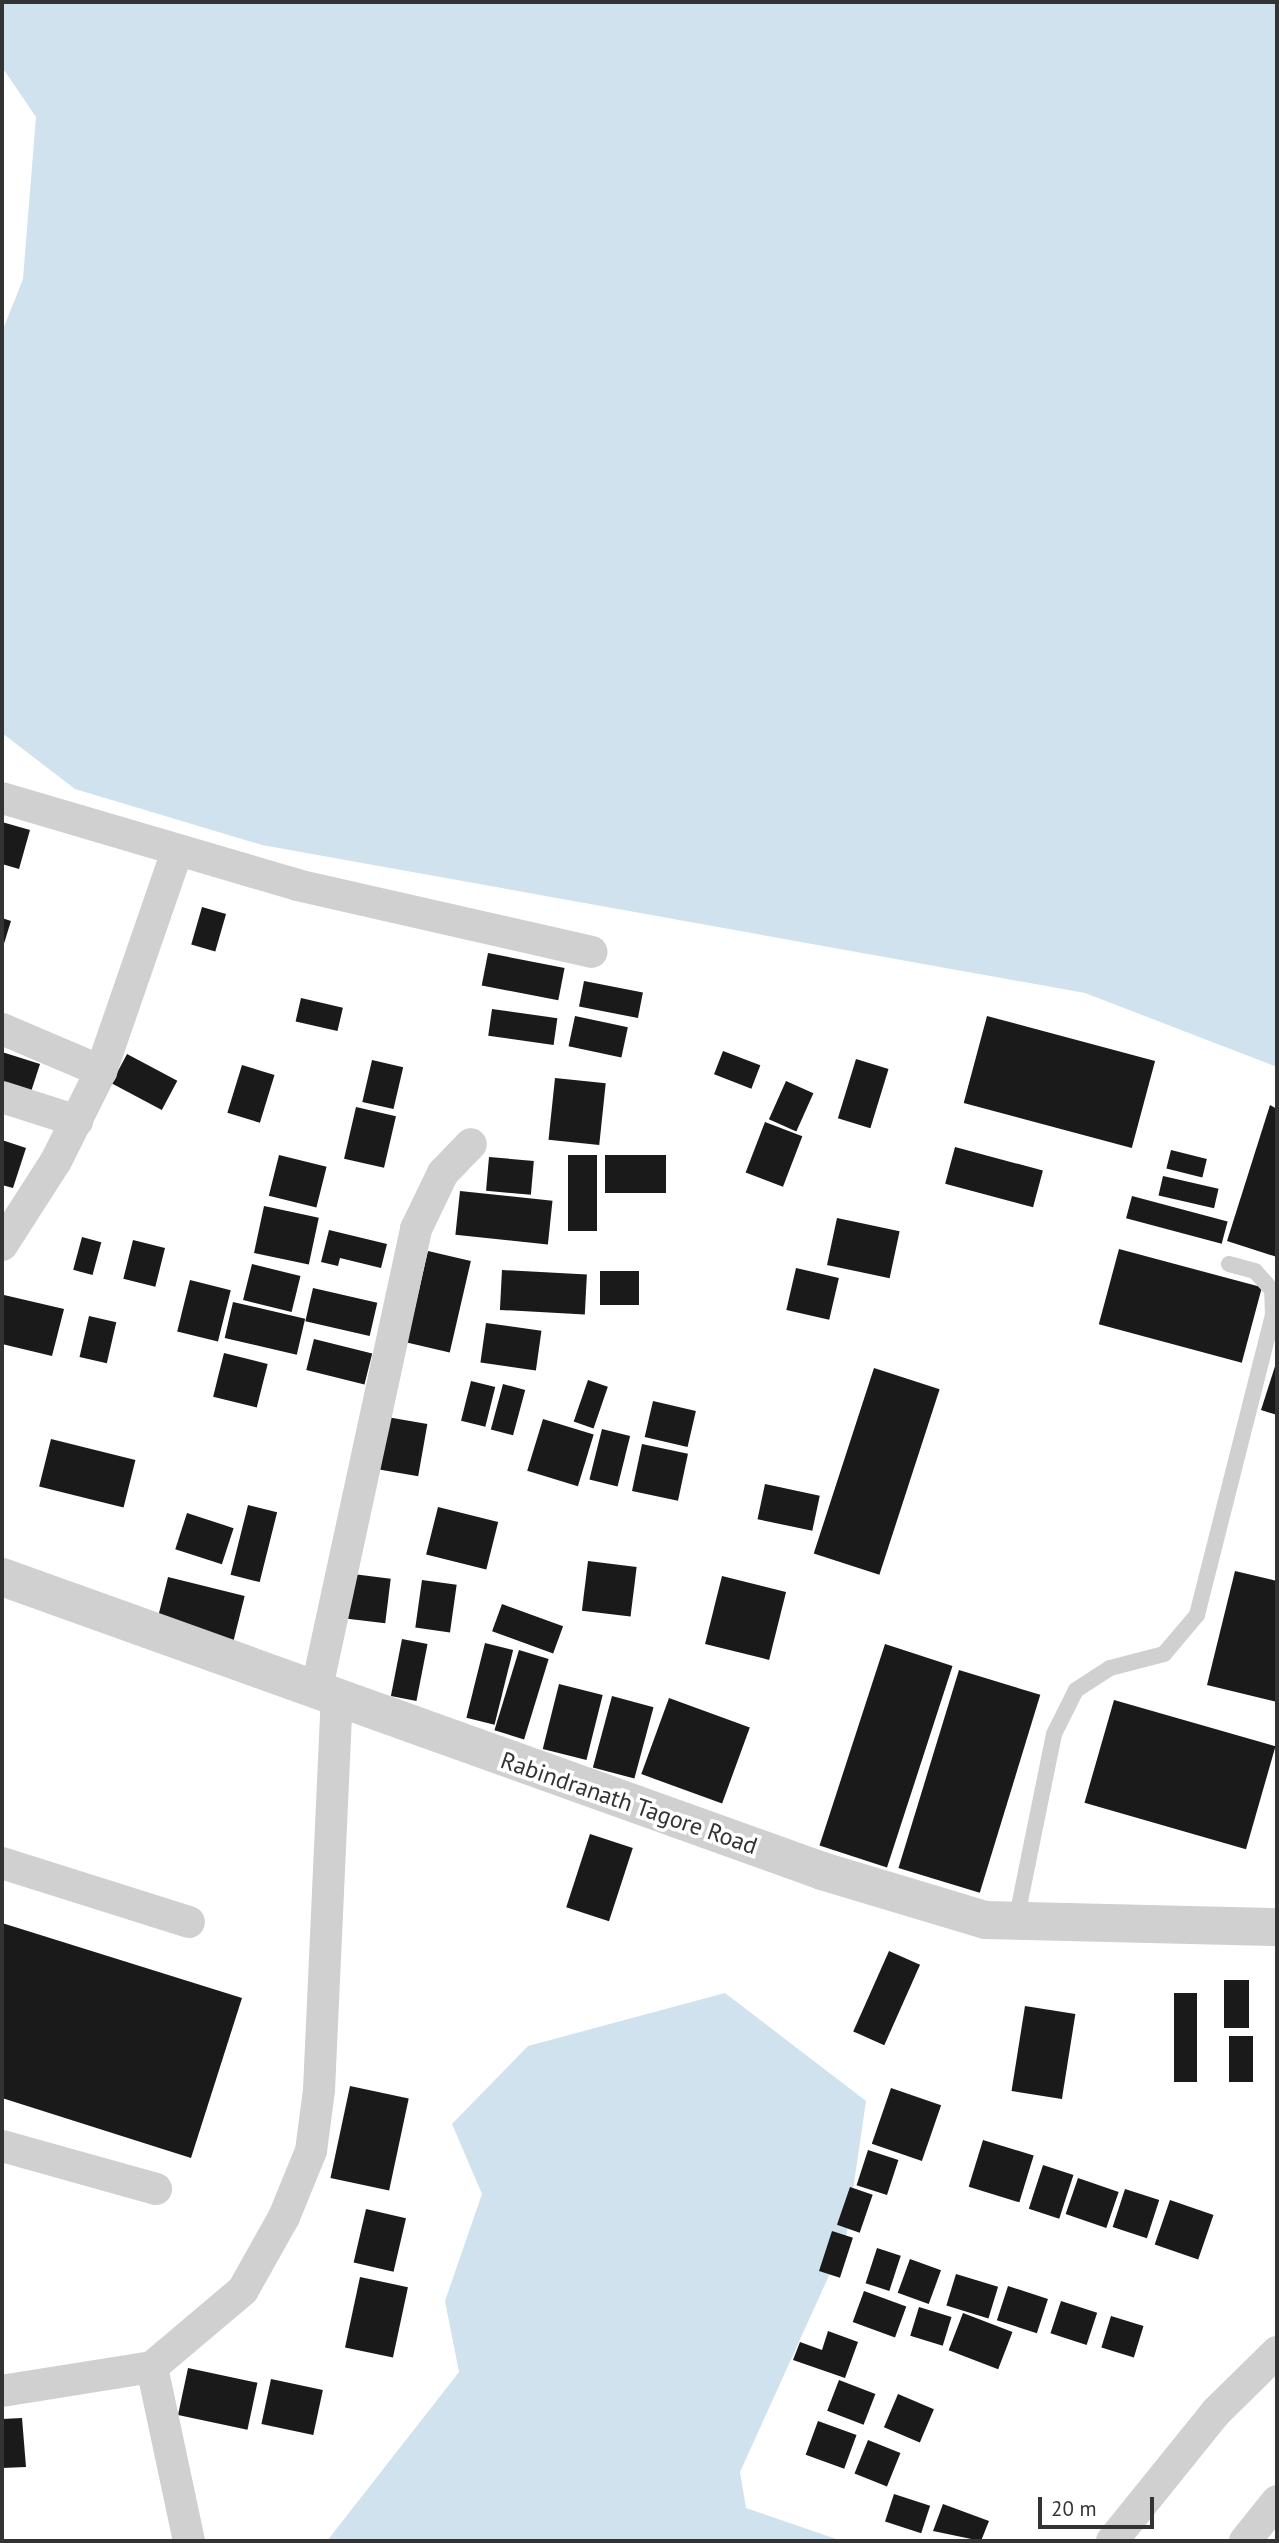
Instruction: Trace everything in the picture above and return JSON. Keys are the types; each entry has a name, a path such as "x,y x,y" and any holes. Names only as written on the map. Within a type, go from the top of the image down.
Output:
{"street":[{"path":"2,798 177,850 591,952"},
{"path":"2,1245 77,1121 101,1070 177,850"},
{"path":"2,1030 101,1070"},
{"path":"2,1097 77,1121"},
{"path":"2,2391 152,2367 243,2290 284,2217 311,2151 326,1696 416,1229 443,1173 471,1144"},
{"name":"Rabindranath Tagore Road","path":"2,1577 326,1696 822,1871 985,1920 1277,1927"},
{"path":"2,1864 189,1922"},
{"path":"2,2146 156,2189"},
{"path":"1112,2541 1216,2413 1277,2351"},
{"path":"152,2367 189,2541"},
{"path":"1245,2541 1277,2501"}],"lane":[{"path":"1016,1921 1054,1734 1076,1690 1110,1668 1164,1654 1197,1615 1273,1315 1272,1290 1255,1271 1229,1264"}],"water":[{"path":"2,2 1277,2 1277,1067 1085,993 262,845 75,789 2,733 2,332 23,279 36,117 2,67"},
{"path":"725,1993 866,2101 846,2238 740,2472 746,2508 842,2541 327,2541 459,2372 445,2301 482,2194 452,2124 528,2046"}],"building":[{"path":"2,822 30,830 19,869 2,864"},
{"path":"202,907 226,914 215,951 191,944"},
{"path":"2,918 11,921 2,950"},
{"path":"488,953 565,968 558,1000 482,985"},
{"path":"584,981 643,992 638,1018 579,1007"},
{"path":"301,998 343,1008 337,1031 296,1021"},
{"path":"492,1009 557,1018 554,1045 488,1036"},
{"path":"575,1016 628,1027 621,1058 569,1046"},
{"path":"987,1016 1155,1061 1132,1148 964,1103"},
{"path":"723,1051 760,1065 751,1089 714,1074"},
{"path":"2,1052 40,1064 30,1095 2,1086"},
{"path":"127,1054 177,1081 162,1110 112,1083"},
{"path":"856,1059 889,1069 870,1128 838,1118"},
{"path":"372,1060 403,1067 394,1109 362,1102"},
{"path":"242,1065 275,1075 260,1123 227,1113"},
{"path":"555,1078 606,1083 599,1145 549,1140"},
{"path":"786,1081 813,1093 796,1132 769,1119"},
{"path":"1270,1105 1277,1109 1277,1257 1227,1241"},
{"path":"356,1107 396,1116 384,1168 344,1159"},
{"path":"765,1122 802,1136 783,1187 746,1172"},
{"path":"2,1140 26,1148 13,1188 2,1185"},
{"path":"955,1147 1043,1171 1033,1207 945,1184"},
{"path":"1171,1150 1207,1159 1202,1177 1166,1168"},
{"path":"279,1155 327,1167 316,1208 269,1196"},
{"path":"568,1155 597,1155 597,1231 568,1231"},
{"path":"605,1155 666,1155 666,1193 605,1193"},
{"path":"489,1157 534,1161 531,1195 486,1191"},
{"path":"1163,1176 1219,1189 1214,1208 1159,1195"},
{"path":"460,1191 552,1201 548,1244 455,1235"},
{"path":"1132,1196 1228,1222 1222,1244 1126,1218"},
{"path":"264,1206 319,1218 309,1265 254,1253"},
{"path":"837,1218 900,1231 890,1278 827,1265"},
{"path":"329,1230 387,1244 381,1268 340,1258 338,1266 321,1262"},
{"path":"82,1237 101,1242 93,1275 73,1270"},
{"path":"133,1240 165,1248 155,1287 123,1279"},
{"path":"1119,1249 1262,1287 1242,1363 1099,1324"},
{"path":"428,1251 471,1261 450,1352 407,1343"},
{"path":"252,1264 301,1276 292,1312 243,1300"},
{"path":"796,1268 839,1278 829,1320 786,1310"},
{"path":"502,1270 587,1274 585,1314 500,1310"},
{"path":"600,1271 639,1271 639,1305 600,1305"},
{"path":"190,1280 231,1290 218,1342 177,1331"},
{"path":"313,1288 377,1303 370,1336 305,1321"},
{"path":"4,1295 64,1309 52,1356 2,1344"},
{"path":"233,1302 305,1319 297,1355 225,1338"},
{"path":"89,1316 116,1322 107,1363 80,1357"},
{"path":"486,1323 541,1331 536,1370 480,1363"},
{"path":"314,1339 372,1354 364,1385 306,1370"},
{"path":"224,1353 268,1364 257,1408 213,1397"},
{"path":"1277,1360 1277,1415 1261,1410"},
{"path":"874,1368 940,1389 879,1575 814,1553"},
{"path":"588,1380 608,1387 594,1428 574,1422"},
{"path":"471,1381 495,1387 485,1427 461,1421"},
{"path":"503,1384 525,1390 513,1435 491,1429"},
{"path":"653,1401 696,1411 688,1447 645,1437"},
{"path":"387,1417 427,1424 418,1476 378,1469"},
{"path":"543,1419 594,1434 578,1486 527,1471"},
{"path":"602,1429 630,1436 618,1486 589,1479"},
{"path":"51,1439 135,1460 124,1508 39,1487"},
{"path":"642,1444 688,1454 678,1501 632,1491"},
{"path":"765,1484 820,1496 812,1531 758,1519"},
{"path":"248,1505 277,1512 260,1582 231,1575"},
{"path":"438,1507 498,1522 486,1570 426,1555"},
{"path":"187,1513 234,1528 222,1564 175,1549"},
{"path":"588,1561 637,1567 631,1617 582,1611"},
{"path":"1235,1571 1277,1581 1277,1702 1207,1685"},
{"path":"353,1574 391,1579 385,1623 348,1619"},
{"path":"722,1576 786,1592 769,1660 705,1644"},
{"path":"168,1577 245,1596 233,1644 156,1625"},
{"path":"422,1580 457,1585 450,1632 415,1628"},
{"path":"502,1604 563,1626 553,1653 492,1631"},
{"path":"402,1639 428,1644 416,1701 391,1696"},
{"path":"485,1643 513,1650 495,1725 466,1718"},
{"path":"885,1644 953,1666 887,1868 819,1846"},
{"path":"519,1650 549,1659 524,1739 494,1730"},
{"path":"959,1670 1040,1695 980,1893 898,1868"},
{"path":"559,1684 603,1695 586,1760 543,1749"},
{"path":"612,1696 654,1707 634,1779 593,1767"},
{"path":"669,1698 750,1727 722,1804 641,1774"},
{"path":"1114,1700 1275,1746 1246,1849 1085,1803"},
{"path":"590,1834 633,1848 609,1921 566,1907"},
{"path":"2,1923 242,1998 191,2158 2,2098"},
{"path":"889,1951 920,1965 884,2045 853,2031"},
{"path":"1224,1980 1249,1980 1249,2028 1224,2028"},
{"path":"1174,1993 1197,1993 1197,2082 1174,2082"},
{"path":"1025,2006 1075,2014 1062,2099 1012,2091"},
{"path":"1229,2036 1253,2036 1253,2082 1229,2082"},
{"path":"350,2086 409,2098 389,2190 330,2178"},
{"path":"891,2088 941,2105 922,2161 872,2144"},
{"path":"983,2140 1034,2155 1019,2202 969,2187"},
{"path":"868,2150 898,2160 887,2195 857,2185"},
{"path":"1043,2165 1073,2175 1059,2219 1029,2209"},
{"path":"1078,2178 1119,2192 1106,2228 1066,2214"},
{"path":"850,2187 873,2195 860,2233 837,2225"},
{"path":"1125,2189 1159,2200 1147,2238 1113,2227"},
{"path":"1170,2200 1213,2215 1198,2259 1155,2244"},
{"path":"366,2209 406,2218 394,2272 354,2263"},
{"path":"832,2231 853,2238 840,2278 819,2271"},
{"path":"877,2248 901,2256 889,2291 866,2283"},
{"path":"910,2259 941,2270 929,2304 898,2293"},
{"path":"956,2274 998,2287 988,2318 946,2306"},
{"path":"360,2277 408,2287 393,2358 345,2347"},
{"path":"1008,2286 1048,2299 1037,2333 997,2320"},
{"path":"864,2291 906,2306 895,2337 853,2322"},
{"path":"1061,2301 1097,2313 1087,2345 1050,2333"},
{"path":"919,2307 952,2317 943,2346 910,2336"},
{"path":"963,2313 1012,2332 998,2369 949,2350"},
{"path":"1111,2316 1144,2326 1134,2357 1101,2348"},
{"path":"828,2331 858,2342 845,2378 793,2360 800,2342 822,2350"},
{"path":"188,2368 257,2383 247,2430 178,2415"},
{"path":"271,2379 323,2390 313,2435 261,2424"},
{"path":"839,2380 875,2394 864,2425 827,2411"},
{"path":"898,2394 934,2409 920,2442 884,2427"},
{"path":"22,2418 26,2467 2,2468 2,2419"},
{"path":"818,2421 857,2435 844,2469 806,2455"},
{"path":"868,2440 900,2453 887,2486 855,2473"},
{"path":"894,2494 930,2506 921,2533 885,2522"},
{"path":"943,2504 989,2521 981,2541 933,2531"}]}
